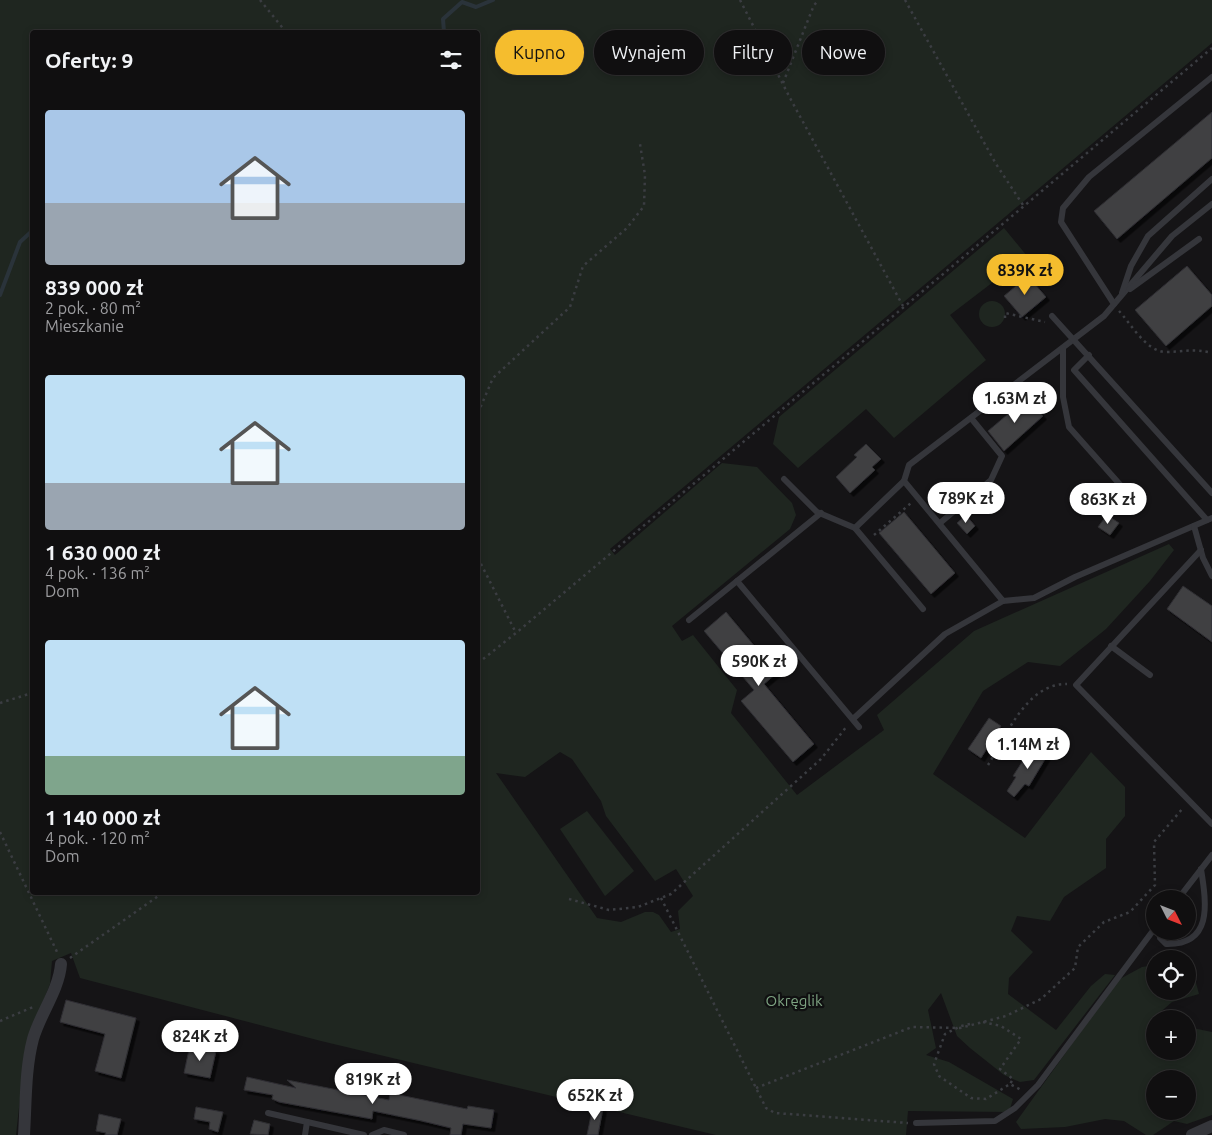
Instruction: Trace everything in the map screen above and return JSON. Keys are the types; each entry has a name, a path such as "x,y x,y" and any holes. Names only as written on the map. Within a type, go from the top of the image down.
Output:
{"street":[{"path":"24,1135 30,1050 36,1029 58,978 61,964"},
{"path":"1192,1135 1212,1126"}],"lane":[{"path":"1114,304 1061,222 1063,208 1089,177 1212,77"},
{"path":"1121,296 1130,266 1148,236 1212,179"},
{"path":"855,528 904,481 909,465 1104,316 1172,236 1212,204"},
{"path":"1121,296 1199,239"},
{"path":"1052,316 1212,493"},
{"path":"1063,348 1062,397 1069,427 1131,497"},
{"path":"853,720 945,634 1003,601 1034,598 1076,577 1210,519 1074,370 1089,355"},
{"path":"940,523 991,480 1002,456 972,418"},
{"path":"784,480 821,513 855,528 923,609"},
{"path":"904,481 1003,601"},
{"path":"689,620 821,513"},
{"path":"1194,526 1201,550 1212,576"},
{"path":"1201,550 1076,685 1212,824"},
{"path":"738,581 859,727"},
{"path":"1111,646 1150,675"},
{"path":"1185,890 1212,856"},
{"path":"1196,938 1206,926 1206,900 1201,869"},
{"path":"916,1124 995,1121 1015,1108 1038,1085 1146,940"},
{"path":"1162,940 1166,944 1182,945 1192,940"},
{"path":"268,1113 364,1135"},
{"path":"305,1135 308,1122"},
{"path":"372,1135 384,1130 404,1135"}],"path":[{"path":"260,0 284,30"},
{"path":"740,0 783,84 904,306"},
{"path":"783,84 814,5 818,0"},
{"path":"904,0 996,164 1023,205"},
{"path":"480,660 516,633 1212,48"},
{"path":"480,408 493,378 570,306 583,266 627,228 644,206 645,176 640,144"},
{"path":"1114,304 1148,345 1163,352 1197,349 1212,353"},
{"path":"1005,318 1005,312 1061,325"},
{"path":"866,542 918,497"},
{"path":"480,562 516,633"},
{"path":"988,765 1030,700 1054,684 1076,685"},
{"path":"0,703 30,694"},
{"path":"569,899 609,910 638,908 671,894 821,759 853,720"},
{"path":"756,1088 912,1027 960,1028 1006,1016 1041,999 1075,968 1078,947 1104,922 1130,912 1155,885 1154,842 1189,801"},
{"path":"0,832 30,895"},
{"path":"30,895 56,949 61,964 95,943 160,895"},
{"path":"661,898 766,1108 775,1112 916,1124"},
{"path":"0,1021 48,1001"},
{"path":"982,1022 1001,1026 1021,1039 1000,1069 1013,1079 1010,1084 986,1099 971,1098 939,1076 934,1064 945,1034 961,1026 982,1022"},
{"path":"1010,1084 1029,1094"}],"green space":[{"name":"Okręglik","path":"0,0 1212,0 1212,43 610,549 615,555 722,463 757,467 792,503 796,515 790,529 672,626 682,641 693,635 737,690 731,713 797,795 884,730 877,715 974,631 1169,544 1174,550 1150,581 1106,629 1060,666 1028,662 983,691 933,774 1025,838 1091,752 1125,787 1125,816 1106,839 1106,868 1064,897 1050,921 1017,916 1011,931 1033,952 1009,978 1008,994 1056,1030 1091,986 1105,974 1115,975 1034,1080 1020,1082 1004,1075 957,1036 941,993 928,1010 936,1048 926,1055 949,1062 1013,1099 1009,1112 908,1111 906,1135 716,1135 321,1041 80,978 71,953 52,961 50,984 26,1045 16,1135 0,1135","holes":["560,752 572,759 601,801 606,816 655,881 676,869 693,896 678,911 680,929 671,932 659,915 653,912 645,912 621,922 597,918 496,773 525,777"]},
{"path":"1004,228 1027,256 950,315 986,360 894,438 866,409 798,468 773,444 779,417"},
{"path":"992,301 1001,305 1005,314 1001,323 992,327 983,323 979,314 983,305"},
{"path":"587,811 634,871 605,896 560,829"},
{"path":"1146,966 1146,1000 1179,1000 1172,1002 1163,1010 1146,1010 1146,1060 1196,1060 1196,1029 1212,1032 1212,1115 1187,1124 1174,1121 1153,1135 1146,1135 1124,1121 1105,1119 1065,1127 1021,1129 1016,1122 1118,980"},
{"path":"1196,983 1199,994 1196,995"}],"building":[{"path":"1212,112 1212,158 1117,239 1094,211"},
{"path":"1187,266 1212,295 1212,306 1166,346 1135,310"},
{"path":"1028,276 1046,297 1022,317 1004,296"},
{"path":"1027,398 1043,416 1004,451 988,431"},
{"path":"866,444 881,459 872,467 875,470 850,493 836,477 857,457 854,455"},
{"path":"904,512 955,573 931,594 879,533"},
{"path":"966,515 975,526 967,534 957,523"},
{"path":"1107,515 1119,523 1110,535 1098,527"},
{"path":"1183,586 1212,606 1212,642 1167,609"},
{"path":"726,612 777,673 764,684 814,744 793,762 741,701 754,690 704,631"},
{"path":"989,718 1001,726 981,758 968,749"},
{"path":"1033,745 1036,749 1038,746 1047,756 1029,786 1025,784 1014,797 1007,791 1016,777 1013,776"},
{"path":"66,1000 136,1018 121,1078 95,1071 105,1034 60,1022"},
{"path":"190,1045 216,1051 210,1078 184,1073"},
{"path":"247,1077 296,1088 287,1080 389,1100 390,1093 467,1109 468,1106 494,1110 491,1128 463,1124 461,1135 450,1135 451,1128 373,1111 372,1119 279,1102 272,1099 273,1095 244,1090"},
{"path":"593,1106 603,1108 598,1135 587,1135"},
{"path":"196,1107 223,1112 218,1132 209,1129 210,1122 194,1119"},
{"path":"99,1114 121,1119 117,1135 105,1135 106,1133 96,1131"},
{"path":"254,1120 270,1124 268,1135 250,1134"}],"waterway":[{"path":"444,30 443,19 462,2 476,7 493,0"},
{"path":"0,295 20,242 30,233"}]}
